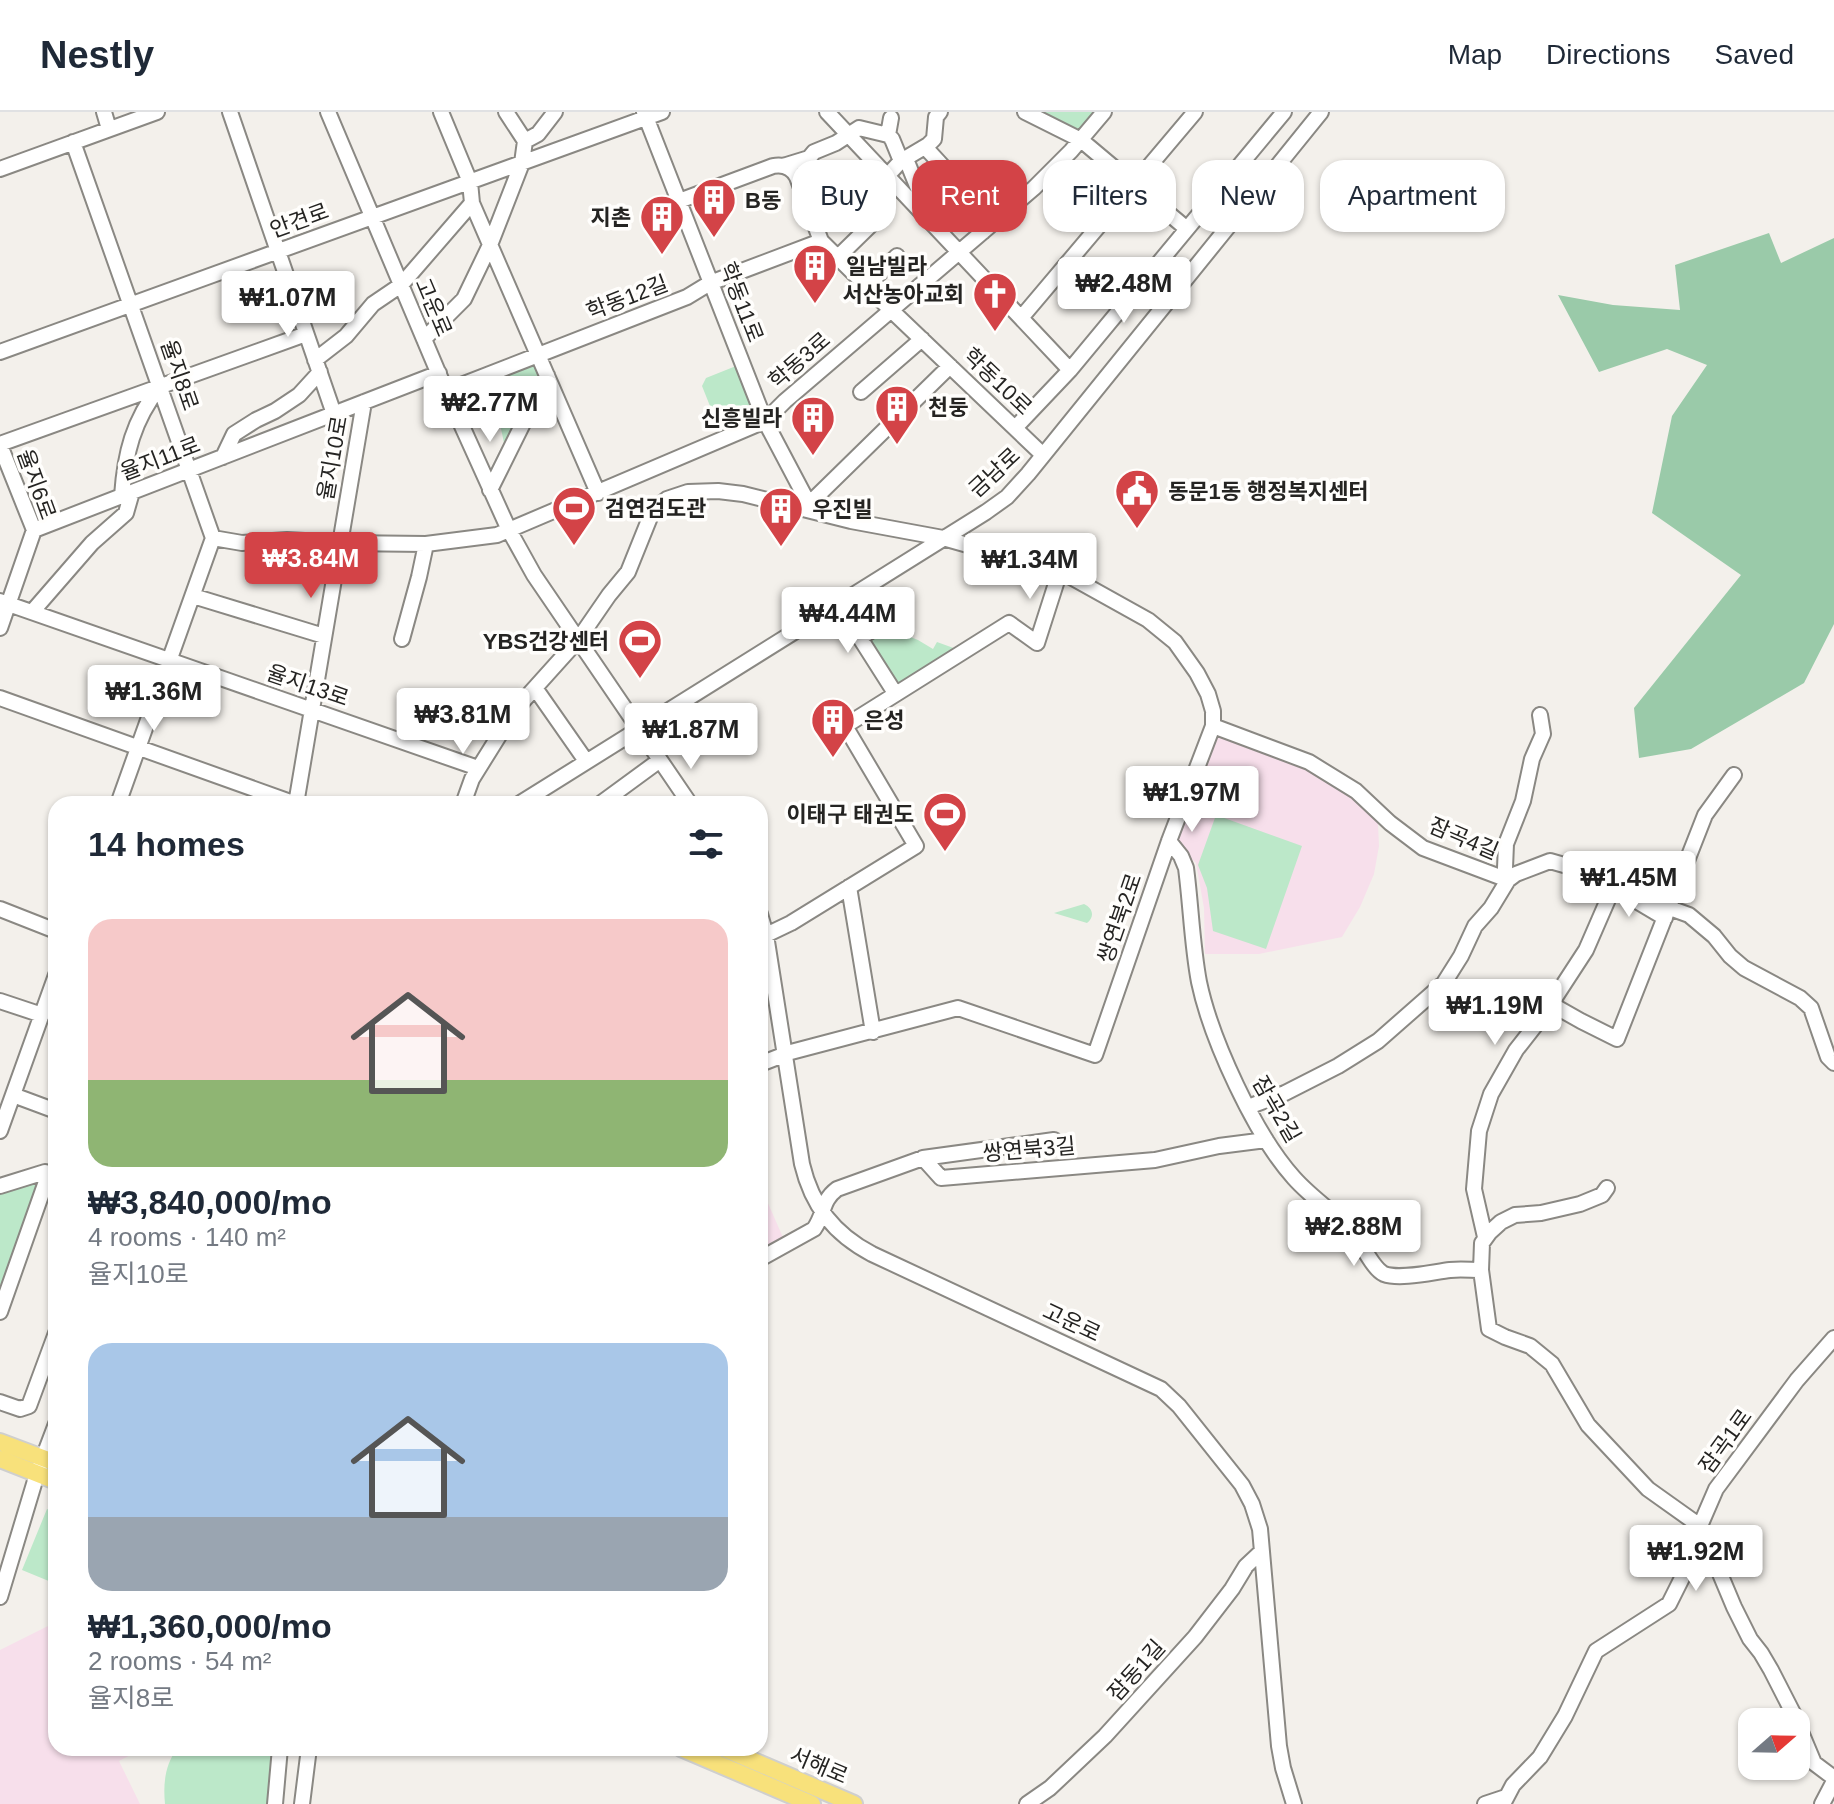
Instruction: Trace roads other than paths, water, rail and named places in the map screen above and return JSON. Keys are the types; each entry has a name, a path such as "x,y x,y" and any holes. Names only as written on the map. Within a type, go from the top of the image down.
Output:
{"main road":[{"path":"0,1442 46,1465"},
{"path":"0,1459 46,1465"},
{"name":"서해로","path":"700,1756 812,1804"},
{"name":"서해로","path":"742,1756 854,1804"}],"street":[{"path":"104,112 109,129"},
{"path":"0,169 157,112"},
{"path":"230,112 334,414"},
{"name":"고운로","path":"328,112 446,391 509,530 534,575 685,796"},
{"path":"441,112 470,182 472,203 598,493"},
{"path":"424,339 464,299 490,245 522,163 525,141 506,112"},
{"path":"525,141 538,134 555,112"},
{"name":"안견로","path":"0,352 646,115 662,112"},
{"path":"827,112 853,131 875,160"},
{"path":"679,201 771,167 786,166 809,158 814,152 836,143 853,131 863,112"},
{"path":"896,167 934,139 936,117 940,112"},
{"path":"1027,112 1081,140 1104,160"},
{"name":"학동3로","path":"1027,194 1104,112"},
{"path":"1154,160 1195,112"},
{"path":"1015,428 1070,370 1284,112"},
{"name":"금남로","path":"531,796 1007,497 1321,112"},
{"name":"학동11로","path":"646,115 765,421 810,507"},
{"path":"888,135 891,118"},
{"path":"853,131 888,135 912,183"},
{"name":"율지8로","path":"73,142 213,538"},
{"path":"925,147 937,160"},
{"name":"학동10로","path":"786,166 796,175 821,241 1043,455"},
{"path":"896,184 912,199"},
{"name":"율지11로","path":"34,530 223,457 234,434 299,395 318,366 373,304 401,285 472,203"},
{"path":"1176,220 1187,229"},
{"path":"838,257 864,232"},
{"path":"940,232 1070,370"},
{"name":"학동3로","path":"213,538 242,543 287,540 426,544 497,535 765,421 983,232"},
{"path":"1021,318 1093,232"},
{"name":"학동12길","path":"446,391 821,241"},
{"path":"867,286 897,256"},
{"path":"0,444 306,334"},
{"path":"861,392 922,339"},
{"path":"810,507 950,366"},
{"path":"223,457 439,373"},
{"path":"490,490 547,375"},
{"path":"32,612 92,543 126,513 125,459 149,401 160,386"},
{"name":"율지10로","path":"297,796 364,402"},
{"name":"율지6로","path":"0,444 34,530 4,602 0,628"},
{"path":"465,796 478,768 505,726 578,640 628,572 650,515 657,505 688,492 730,492 810,507 851,521 943,538 1060,571 1148,620 1169,637 1205,688 1212,706 1213,726"},
{"path":"121,796 213,538"},
{"path":"402,639 426,544"},
{"path":"768,934 916,846 845,726 1009,623 1037,643 1060,571"},
{"path":"193,596 324,636"},
{"name":"율지13로","path":"4,602 478,768"},
{"path":"877,627 860,638 895,693"},
{"path":"535,688 586,761"},
{"path":"0,698 274,796"},
{"path":"1248,1107 1285,1093 1378,1041 1444,983 1475,926 1491,908 1508,880 1506,844 1523,801 1532,759 1543,734 1540,715"},
{"name":"쌍연북2로","path":"873,1032 958,1008 1095,1055 1169,841 1213,726"},
{"name":"잠곡4길","path":"1213,726 1309,762 1356,791 1423,848 1508,880 1550,861 1614,884 1651,892 1667,913 1689,915 1744,968 1800,998 1811,1008 1828,1057 1834,1063"},
{"path":"611,796 660,760"},
{"path":"1551,1004 1617,1039 1705,815 1734,775"},
{"name":"잠곡2길","path":"1169,841 1186,868 1199,982 1212,1024 1248,1107 1266,1140 1293,1178 1350,1228 1374,1266 1384,1274 1398,1276 1455,1269 1481,1270"},
{"path":"1485,1237 1474,1189 1479,1131 1491,1094 1516,1050 1586,950 1614,884"},
{"path":"768,1061 873,1032 849,887"},
{"path":"0,909 48,928"},
{"name":"고운로","path":"768,948 804,1171 811,1194 822,1213 841,1234 872,1254 1161,1389 1179,1406 1246,1492 1258,1523 1279,1746 1294,1804"},
{"path":"0,1131 48,998"},
{"path":"0,1001 42,1015"},
{"path":"13,1095 48,1108"},
{"path":"768,1255 813,1231 827,1198 842,1186 923,1158 1054,1140"},
{"name":"쌍연북3길","path":"923,1158 941,1178 1155,1160 1219,1146 1266,1140"},
{"path":"0,1186 48,1173"},
{"path":"0,1312 48,1185"},
{"path":"1607,1188 1602,1195 1580,1204 1515,1215 1485,1237 1480,1251 1489,1329 1530,1346 1552,1364 1588,1425 1648,1489 1700,1526 1734,1607 1750,1639 1771,1670 1814,1763 1834,1780 1822,1804"},
{"name":"잠곡1로","path":"1504,1800 1513,1785 1540,1757 1565,1716 1596,1651 1669,1604 1716,1489 1797,1380 1834,1338"},
{"path":"0,1402 20,1409 29,1406 48,1355"},
{"path":"0,1597 46,1465"},
{"name":"잠동1길","path":"1027,1804 1050,1788 1105,1736 1195,1637 1246,1566 1262,1551"},
{"path":"275,1804 279,1756"},
{"path":"302,1804 308,1756"},
{"path":"1485,1804 1504,1800"}],"place":[{"name":"B동","path":"714,239"},
{"name":"지촌","path":"662,256"},
{"name":"일남빌라","path":"815,305"},
{"name":"서산농아교회","path":"995,333"},
{"name":"천둥","path":"897,446"},
{"name":"신흥빌라","path":"813,457"},
{"name":"동문1동 행정복지센터","path":"1137,530"},
{"name":"검연검도관","path":"574,547"},
{"name":"우진빌","path":"781,548"},
{"name":"YBS건강센터","path":"640,680"},
{"name":"은성","path":"833,759"},
{"name":"이태구 태권도","path":"945,853"}]}
